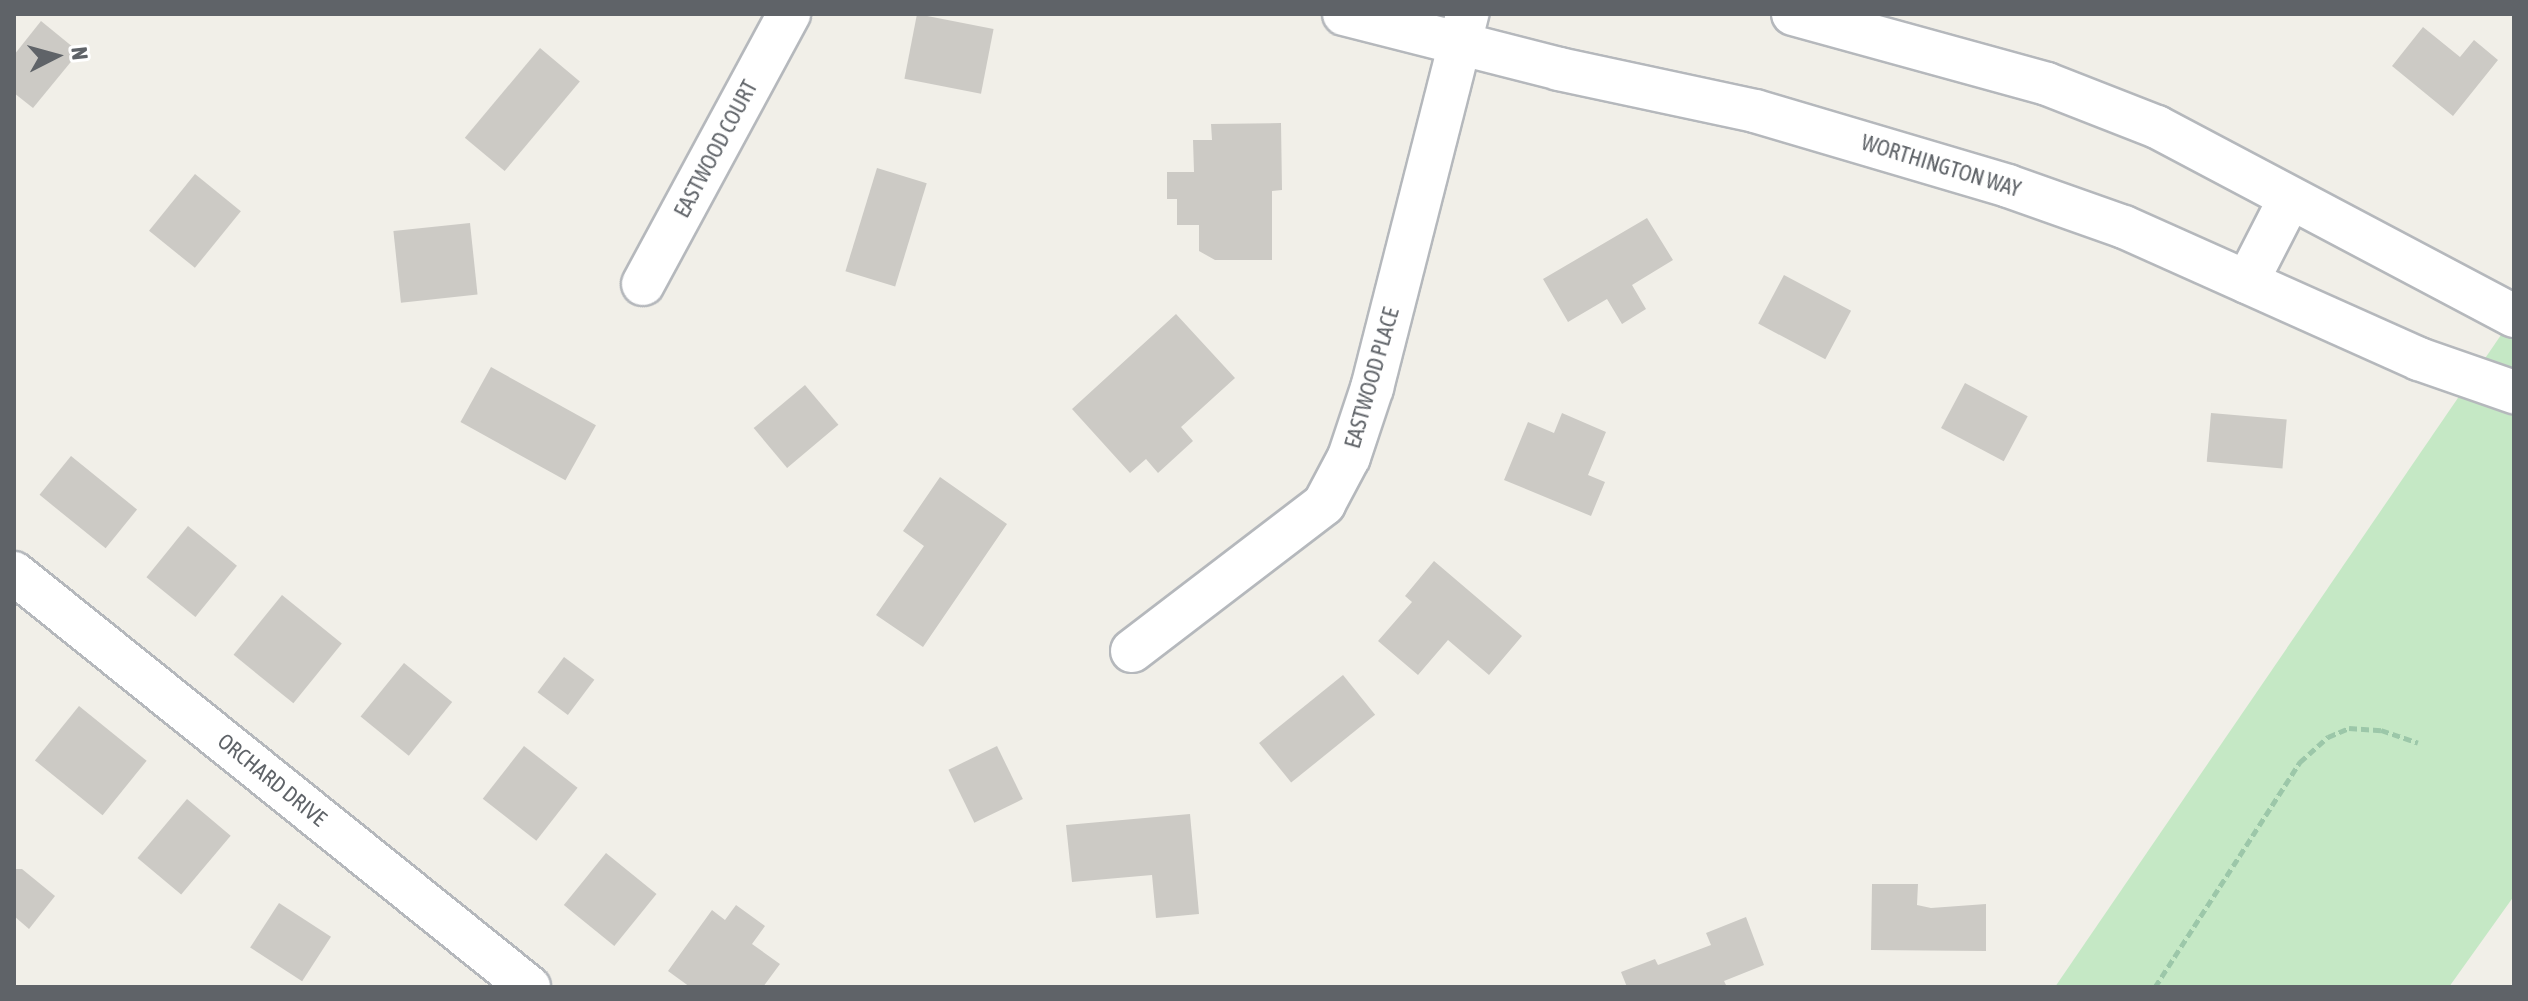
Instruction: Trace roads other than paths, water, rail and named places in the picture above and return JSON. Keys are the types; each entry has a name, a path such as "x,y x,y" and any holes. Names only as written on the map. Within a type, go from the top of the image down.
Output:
{"street":[{"name":"EASTWOOD COURT","path":"643,284 789,14"},
{"name":"WORTHINGTON WAY","path":"1344,14 1464,30 1897,150 2124,227 2419,359 2514,392"},
{"path":"1793,14 2047,84 2157,127 2289,200 2514,316"},
{"name":"EASTWOOD PLACE","path":"1132,651 1324,504 1349,457 1372,388 1464,30"},
{"path":"2247,282 2289,200"},
{"name":"ORCHARD DRIVE","path":"14,573 529,987"}]}
